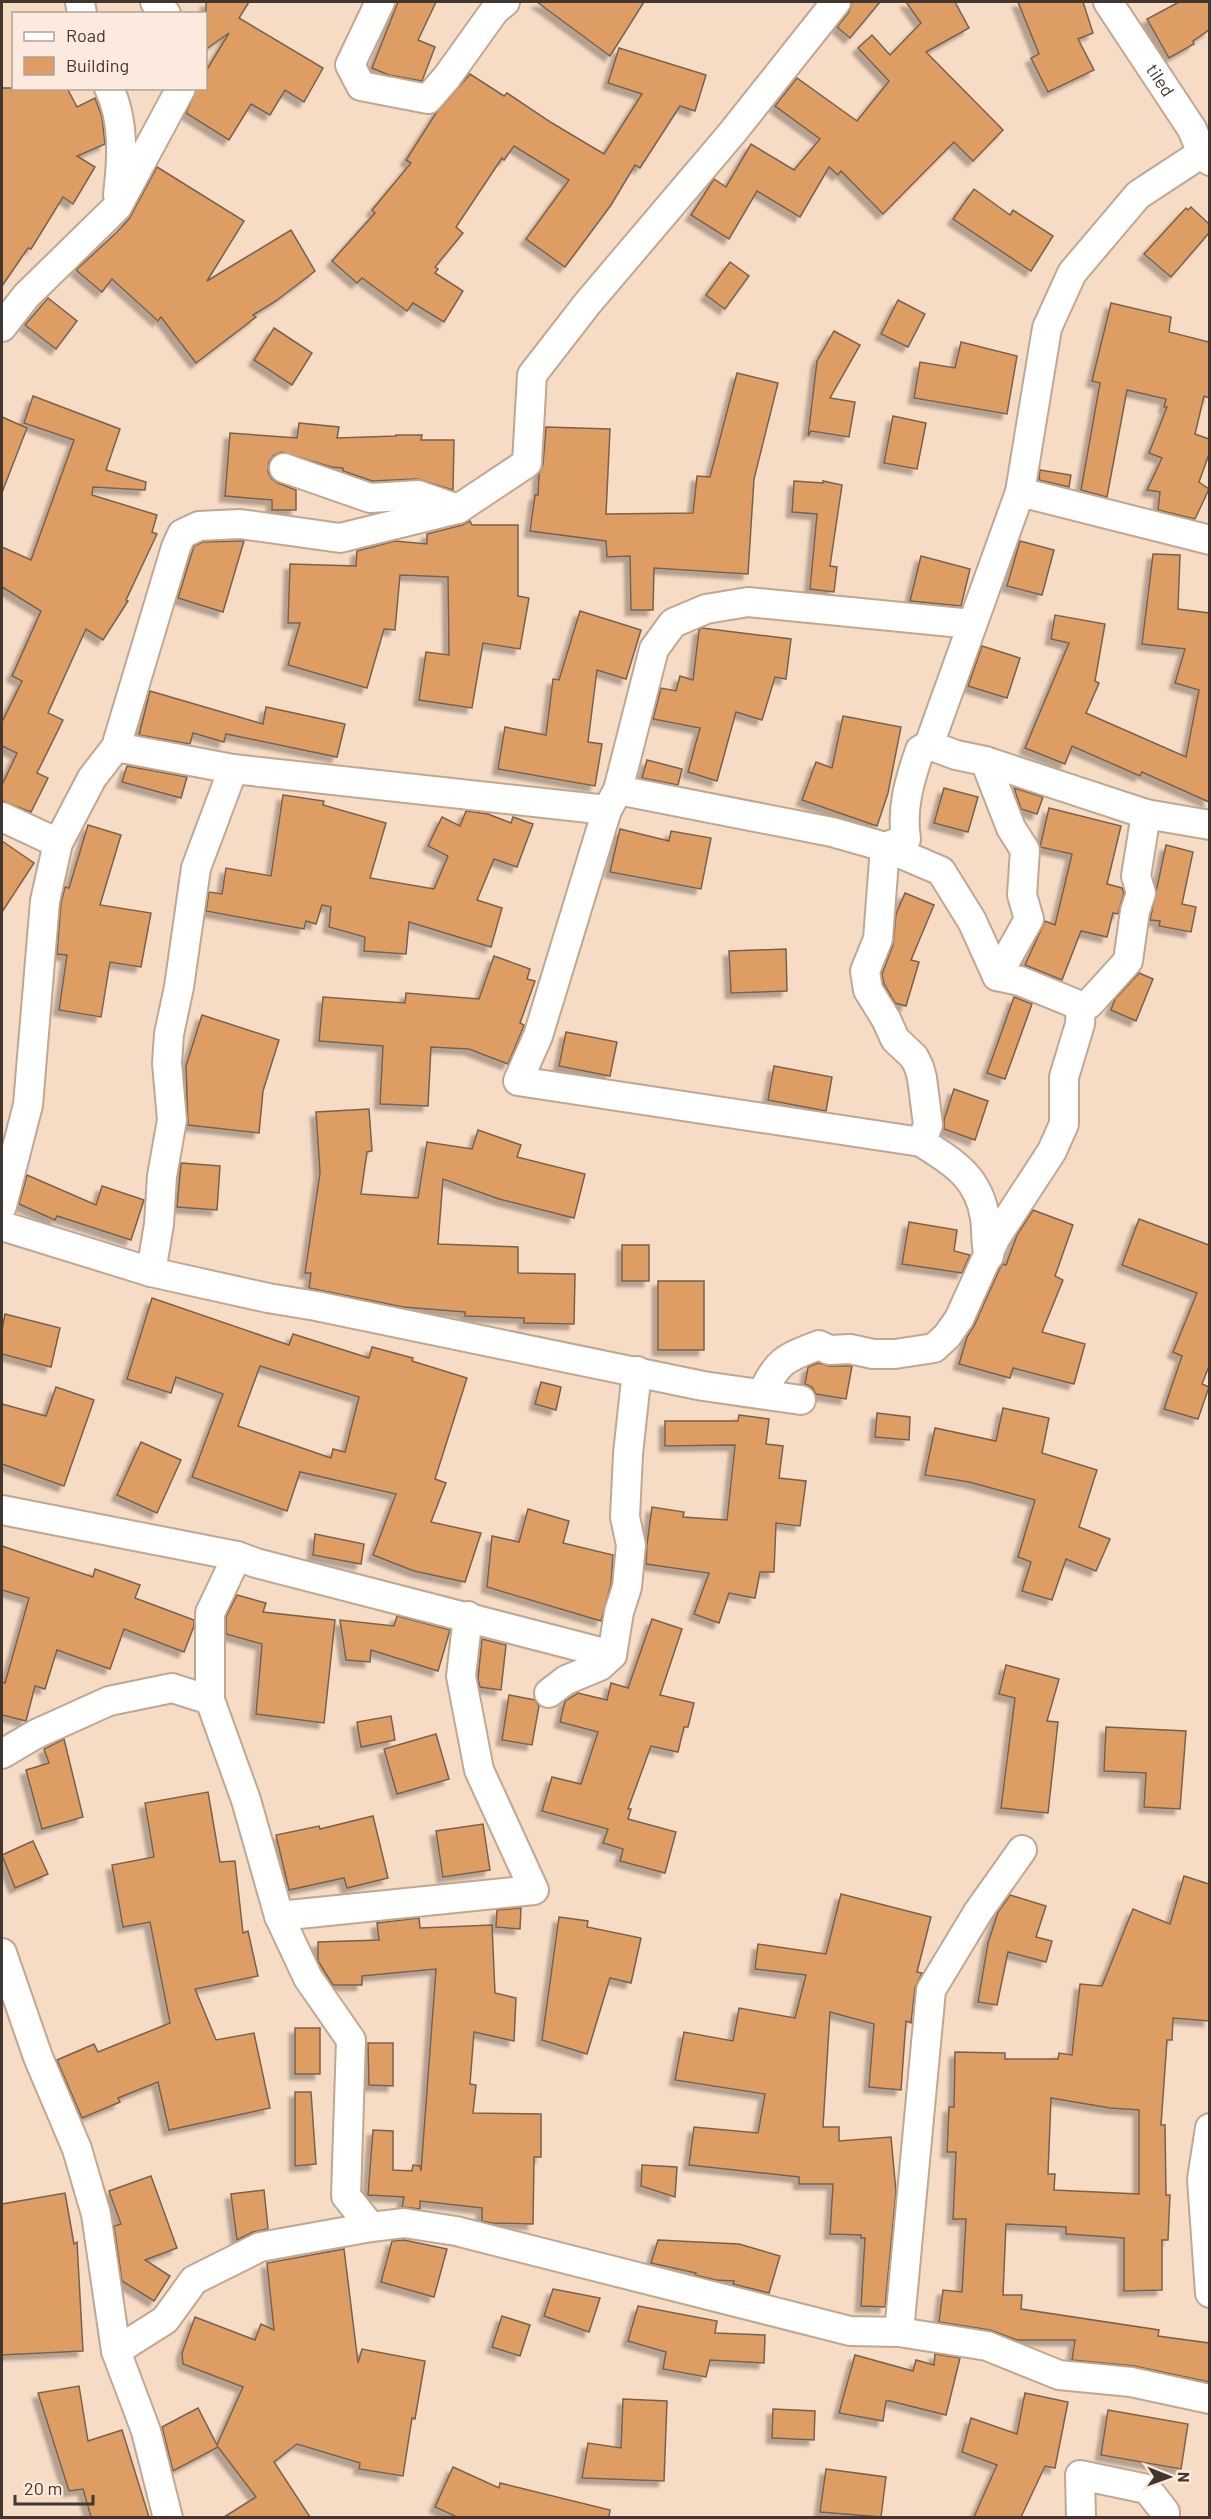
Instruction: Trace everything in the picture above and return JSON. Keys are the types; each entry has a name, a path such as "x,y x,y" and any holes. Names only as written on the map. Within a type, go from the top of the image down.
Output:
{"street":[{"path":"380,2 350,65 361,86 428,99 447,77 495,10 505,2"},
{"path":"2,1206 28,1105 45,901 58,843 92,778 116,747 176,547 182,534 199,526 240,524 340,538 458,509 527,463 532,375 587,304 732,133 836,2"},
{"name":"tiled","path":"1108,2 1192,129 1206,157"},
{"path":"110,90 115,100 120,134 121,171 117,207"},
{"path":"2,327 26,296 117,207 180,90"},
{"path":"885,847 906,839 903,825 908,787 920,750 929,745 1020,492 1047,328 1072,273 1138,195 1206,157"},
{"path":"284,468 370,498 418,495 458,509"},
{"path":"1020,492 1209,540"},
{"path":"972,624 748,602 706,609 673,623 654,649 612,800 538,1036 518,1081 921,1142 958,1166 972,1182 979,1196 985,1218 985,1243 988,1256"},
{"path":"929,745 956,755 985,760 1146,814 1209,825"},
{"path":"116,747 233,769 612,800 832,832 885,847 941,871 972,921 997,976"},
{"path":"985,760 1011,828 1025,850 1022,895 1029,919 997,976"},
{"path":"151,1272 159,1224 162,1176 172,1120 167,1063 169,1034 179,987 196,868 233,769"},
{"path":"997,976 1020,981 1081,1006 1089,1004 1128,961 1135,911 1141,893 1136,876 1146,814"},
{"path":"2,817 58,843"},
{"path":"885,847 878,939 865,970 868,990 895,1039 914,1057 919,1067 928,1125 921,1142"},
{"path":"762,1394 773,1370 789,1357 819,1345 829,1350 850,1349 873,1354 895,1354 934,1348 959,1319 996,1237 1052,1151 1065,1124 1064,1077 1080,1024 1081,1006"},
{"path":"2,1226 151,1272 268,1298 703,1386 801,1400"},
{"path":"549,1693 566,1680 600,1666 612,1655 619,1612 627,1587 631,1545 625,1517 628,1454 637,1371"},
{"path":"2,1510 237,1556 256,1563 612,1655"},
{"path":"237,1556 210,1613 210,1700 246,1800 279,1916 308,1978 351,2040 346,2196 370,2227"},
{"path":"279,1916 534,1890 479,1770 461,1676 468,1616"},
{"path":"2,1754 36,1734 109,1701 172,1688 210,1700"},
{"path":"899,2332 931,1990 978,1912 1022,1850"},
{"path":"2,1953 38,2056 77,2149 96,2214 116,2351 146,2431 168,2517"},
{"path":"1209,2128 1202,2179 1209,2293"},
{"path":"116,2351 165,2320 194,2280 260,2247 404,2223 456,2231 850,2331 899,2332 987,2346 1059,2375 1131,2382 1209,2399"},
{"path":"1082,2517 1080,2475 1147,2489 1165,2512 1165,2517"}],"building":[{"path":"206,2 249,2 239,18 323,68 304,102 285,90 270,115 251,104 229,140 186,113 196,90 207,90 207,69 229,33 207,48"},
{"path":"398,2 436,2 418,40 435,47 422,81 389,75 372,68"},
{"path":"537,2 644,2 610,56"},
{"path":"852,2 880,2 850,38 837,27 849,12"},
{"path":"906,2 955,2 969,28 926,52 1003,130 973,161 954,142 883,214 841,171 838,175 829,167 800,217 757,191 729,239 691,215 714,179 726,187 751,144 794,170 820,139 775,106 797,78 857,121 889,81 858,48 872,35 890,55 921,23"},
{"path":"1018,2 1083,2 1093,33 1078,39 1094,70 1048,92 1031,58 1039,54"},
{"path":"1179,2 1209,2 1209,30 1193,41 1194,44 1169,58 1147,19"},
{"path":"619,48 706,75 695,111 680,106 640,168 635,165 611,205 565,267 526,239 569,180 514,146 504,160 502,158 456,227 463,233 435,267 438,269 435,273 463,291 444,322 413,303 407,311 362,278 357,283 332,261 375,213 372,210 411,163 406,160 436,113 470,74 504,96 507,93 604,154 642,94 608,83"},
{"path":"2,88 68,90 77,107 95,98 102,117 105,144 77,156 95,167 73,204 63,197 31,249 28,248 2,286"},
{"path":"157,167 244,221 207,281 291,230 315,271 276,301 253,315 256,317 196,363 161,317 158,321 112,279 102,292 76,270 129,219"},
{"path":"974,189 1010,215 1013,210 1053,236 1031,271 953,219"},
{"path":"1191,207 1209,224 1209,233 1171,277 1144,254 1186,208 1188,210"},
{"path":"730,262 749,276 725,309 706,295"},
{"path":"48,298 77,321 56,349 25,325"},
{"path":"898,300 925,314 908,347 881,334"},
{"path":"1111,303 1171,317 1169,332 1209,342 1209,398 1204,396 1195,434 1209,439 1209,454 1199,482 1209,489 1195,519 1158,510 1160,492 1147,490 1162,458 1149,453 1167,407 1164,407 1166,399 1127,390 1107,497 1081,490 1100,383 1092,381"},
{"path":"274,328 312,353 292,385 254,360"},
{"path":"834,331 860,345 830,398 855,402 849,437 811,431 808,436 817,361"},
{"path":"961,342 1017,356 1007,414 914,398 920,362 955,368"},
{"path":"737,373 778,383 754,479 748,574 654,568 653,610 631,610 630,556 607,557 606,541 530,531 535,495 538,495 539,474 543,464 546,427 610,429 606,514 693,513 697,476 710,477"},
{"path":"33,396 120,429 106,470 146,482 145,490 93,487 92,495 157,515 152,532 157,534 126,600 128,601 103,640 86,629 48,713 63,720 37,773 48,778 31,812 2,801 2,785 17,753 2,746 2,722 22,681 12,676 41,611 2,587 2,547 31,560 74,440 24,423"},
{"path":"893,416 926,423 917,469 884,463"},
{"path":"2,417 27,428 3,490 2,489"},
{"path":"299,423 339,427 337,438 422,435 421,440 454,440 453,490 417,479 372,481 343,471 343,468 331,467 282,452 274,455 269,462 268,472 278,483 296,490 296,510 272,510 272,500 225,496 230,433 297,438"},
{"path":"1040,470 1071,475 1069,487 1039,480"},
{"path":"794,481 823,483 823,481 842,485 830,566 837,567 834,592 810,589 817,514 792,512"},
{"path":"470,521 472,525 518,525 518,596 529,598 520,649 483,643 472,708 419,700 426,652 449,655 448,577 400,575 395,630 384,629 367,688 288,665 300,623 288,623 290,564 356,566 357,551 395,541 427,544 427,534"},
{"path":"244,541 223,612 178,598 194,546 203,542"},
{"path":"1020,541 1054,550 1042,595 1007,586"},
{"path":"1153,554 1180,555 1178,609 1209,613 1209,802 1142,772 1140,776 1072,746 1065,764 1025,748 1069,643 1051,639 1055,615 1105,624 1095,681 1099,683 1086,713 1186,757 1199,690 1175,683 1185,649 1142,644"},
{"path":"921,556 970,569 961,606 910,601"},
{"path":"580,611 641,630 626,679 597,670 588,742 602,744 595,786 498,769 505,727 546,735 553,679 559,680"},
{"path":"702,628 791,639 786,679 775,677 762,720 736,712 717,781 688,772 700,728 653,719 661,688 676,691 680,676 693,680 699,630"},
{"path":"982,646 1020,658 1007,698 968,686"},
{"path":"150,691 263,724 266,707 345,724 337,757 226,734 224,742 193,733 190,744 139,735"},
{"path":"843,716 901,727 888,793 877,826 802,800 816,762 832,768"},
{"path":"647,760 682,769 678,785 642,778"},
{"path":"127,766 187,777 181,798 122,782"},
{"path":"944,788 978,797 968,832 934,823"},
{"path":"1014,788 1043,797 1037,814 1021,809"},
{"path":"283,795 324,801 323,805 386,823 370,878 434,889 448,856 428,846 442,817 460,826 466,811 488,814 511,823 513,817 533,824 517,867 494,859 477,900 502,908 491,947 409,922 406,954 364,951 365,937 329,927 331,907 322,905 316,924 306,921 304,929 206,911 209,892 222,894 226,868 271,876"},
{"path":"1049,808 1121,826 1107,884 1122,888 1124,893 1118,914 1113,913 1107,937 1081,931 1062,980 1025,965 1045,921 1055,925 1072,854 1040,847"},
{"path":"88,825 121,835 100,905 151,913 141,967 110,962 101,1017 59,1010 67,955 57,954 61,903 65,887 69,888"},
{"path":"620,829 669,841 671,831 711,838 701,889 610,872"},
{"path":"2,841 34,863 2,912"},
{"path":"1166,845 1193,852 1182,904 1196,907 1191,932 1159,926 1160,921 1150,920"},
{"path":"905,893 934,905 911,960 919,962 906,1006 895,1003 884,984 882,974 893,945 896,914"},
{"path":"786,949 787,991 731,993 729,951"},
{"path":"494,956 530,969 527,979 535,981 520,1023 524,1025 508,1064 469,1049 431,1047 428,1106 380,1104 383,1046 319,1041 323,997 405,1003 406,993 479,999"},
{"path":"1139,973 1153,979 1136,1021 1111,1010 1115,999"},
{"path":"1014,997 1032,1004 1005,1079 987,1073"},
{"path":"202,1015 279,1040 263,1091 259,1133 188,1125 186,1066"},
{"path":"566,1032 617,1042 610,1076 559,1066"},
{"path":"774,1066 832,1077 826,1111 768,1100"},
{"path":"954,1089 988,1101 975,1140 944,1129 944,1120"},
{"path":"369,1109 372,1151 367,1152 361,1194 418,1198 427,1142 472,1149 478,1130 521,1145 517,1157 585,1174 574,1218 499,1199 443,1179 438,1244 518,1247 518,1273 575,1274 574,1324 524,1323 524,1318 465,1316 465,1312 403,1307 309,1288 311,1273 305,1273 320,1173 316,1112"},
{"path":"181,1163 220,1166 217,1210 177,1207"},
{"path":"27,1175 96,1205 102,1186 144,1200 131,1240 57,1216 55,1220 19,1204"},
{"path":"1033,1210 1073,1225 1055,1276 1063,1280 1042,1332 1085,1344 1074,1384 1013,1368 1010,1378 959,1364 967,1337 1000,1268 1003,1264 1006,1265 1017,1235"},
{"path":"1139,1219 1209,1245 1209,1366 1202,1384 1209,1387 1198,1419 1164,1409 1182,1356 1173,1352 1197,1293 1122,1265"},
{"path":"909,1222 957,1230 954,1251 970,1255 962,1273 902,1264"},
{"path":"622,1245 649,1245 649,1281 622,1281"},
{"path":"658,1281 704,1281 704,1350 658,1350"},
{"path":"152,1298 289,1345 293,1334 369,1358 372,1347 413,1358 412,1361 467,1378 435,1479 446,1483 431,1522 481,1533 465,1582 414,1571 373,1555 396,1494 300,1472 287,1511 192,1477 223,1394 176,1377 171,1393 127,1379","holes":["260,1366 359,1397 345,1452 333,1449 331,1458 238,1426"]},
{"path":"5,1314 60,1328 51,1367 2,1354"},
{"path":"818,1363 829,1366 852,1366 846,1399 816,1394 812,1387 805,1384 808,1367"},
{"path":"541,1382 561,1387 556,1410 535,1404"},
{"path":"56,1387 94,1400 64,1486 2,1464 2,1404 46,1416"},
{"path":"1003,1408 1049,1418 1042,1453 1097,1470 1079,1527 1110,1539 1096,1571 1066,1559 1052,1600 1022,1591 1031,1562 1018,1557 1035,1500 969,1482 925,1475 935,1428 996,1441"},
{"path":"877,1413 910,1417 909,1440 875,1437"},
{"path":"739,1415 769,1419 766,1444 783,1446 779,1478 806,1481 800,1526 776,1523 774,1572 760,1572 755,1598 729,1593 719,1623 694,1614 709,1573 646,1564 647,1544 652,1507 684,1512 683,1517 727,1520 735,1445 665,1446 665,1421 738,1421"},
{"path":"141,1442 181,1460 157,1513 117,1495"},
{"path":"528,1509 569,1521 563,1543 613,1555 611,1584 601,1621 487,1587 492,1536 519,1542"},
{"path":"315,1534 364,1544 361,1564 313,1555"},
{"path":"2,1546 93,1577 95,1569 140,1585 135,1598 194,1620 184,1652 124,1629 110,1669 57,1650 45,1689 35,1686 26,1721 2,1715 2,1682 5,1683 29,1598 2,1590"},
{"path":"237,1595 266,1603 263,1612 335,1620 324,1723 256,1714 262,1644 226,1634 226,1617"},
{"path":"397,1616 450,1630 438,1671 371,1650 370,1662 346,1660 340,1620 394,1626"},
{"path":"652,1619 682,1629 660,1695 694,1703 688,1727 684,1727 678,1752 651,1746 628,1809 631,1809 628,1819 676,1832 665,1873 620,1861 623,1849 603,1843 608,1829 542,1811 552,1777 581,1784 598,1732 560,1722 565,1701 578,1693 607,1700 611,1683 628,1688"},
{"path":"482,1639 506,1645 501,1690 480,1687 478,1679"},
{"path":"1006,1665 1059,1679 1047,1721 1058,1722 1048,1813 1001,1808 1015,1698 999,1694"},
{"path":"509,1695 535,1700 539,1706 532,1745 502,1740"},
{"path":"391,1716 395,1740 361,1747 357,1722"},
{"path":"1106,1727 1186,1731 1180,1809 1144,1807 1146,1773 1104,1771"},
{"path":"436,1734 449,1779 397,1794 384,1749"},
{"path":"64,1739 83,1817 42,1829 26,1770 49,1763 44,1749"},
{"path":"208,1792 220,1862 235,1861 243,1933 248,1931 258,1976 195,1989 216,2040 254,2033 270,2108 169,2130 158,2082 118,2098 120,2102 82,2118 57,2060 94,2044 98,2052 170,2023 150,1922 123,1927 112,1865 154,1857 145,1803"},
{"path":"373,1816 388,1878 347,1888 344,1878 289,1890 276,1835 319,1826 320,1829"},
{"path":"483,1824 490,1870 443,1877 436,1831"},
{"path":"33,1841 48,1874 15,1888 2,1855"},
{"path":"1184,1876 1209,1884 1209,2021 1173,2018 1172,2040 1167,2040 1161,2125 1165,2125 1166,2195 1170,2195 1168,2240 1162,2240 1162,2290 1124,2291 1124,2238 1066,2234 1066,2227 1006,2224 1003,2295 1022,2295 1021,2309 1159,2330 1158,2336 1209,2343 1209,2382 1134,2366 1072,2360 1075,2340 1017,2340 990,2330 939,2322 943,2290 962,2292 966,2219 953,2219 956,2152 947,2152 949,2107 954,2107 955,2052 1005,2053 1005,2059 1058,2059 1059,2053 1072,2055 1080,1984 1102,1986 1133,1909 1170,1924","holes":["1051,2098 1110,2108 1139,2110 1139,2194 1054,2190 1055,2174 1048,2174"]},
{"path":"841,1894 931,1917 917,1972 922,1973 915,1988 911,2023 906,2021 901,2090 869,2087 874,2024 830,2012 823,2127 839,2127 839,2141 891,2137 896,2192 885,2307 861,2306 865,2238 861,2238 861,2235 830,2234 833,2184 799,2184 799,2177 689,2165 694,2127 758,2133 765,2094 675,2080 684,2032 733,2041 739,2008 795,2018 806,1975 755,1969 758,1944 826,1954"},
{"path":"1010,1895 1046,1906 1036,1937 1052,1941 1046,1962 1008,1952 997,2005 978,2002 988,1943 998,1912"},
{"path":"521,1908 520,1929 496,1927 497,1910"},
{"path":"559,1917 588,1921 587,1927 641,1938 631,1983 610,1978 587,2054 542,2040"},
{"path":"419,1918 420,1928 492,1925 495,1993 516,1998 514,2041 474,2032 470,2084 476,2085 473,2113 541,2114 541,2157 534,2157 533,2224 482,2221 482,2208 420,2201 420,2209 402,2207 404,2197 368,2195 373,2130 393,2131 393,2170 412,2171 413,2165 420,2166 421,2171 436,1969 362,1976 362,1985 333,1985 318,1961 318,1942 379,1940 377,1923"},
{"path":"295,2028 320,2028 320,2074 295,2074"},
{"path":"368,2043 393,2043 393,2086 369,2085"},
{"path":"295,2092 311,2092 316,2164 295,2166"},
{"path":"642,2165 677,2167 675,2197 641,2186"},
{"path":"151,2176 177,2248 145,2260 170,2276 154,2301 122,2281 114,2226 121,2224 109,2191"},
{"path":"264,2190 268,2229 253,2232 237,2240 231,2194"},
{"path":"65,2193 74,2244 77,2242 83,2351 2,2355 2,2204"},
{"path":"404,2240 447,2249 434,2297 381,2282 392,2241"},
{"path":"658,2240 739,2244 780,2256 769,2293 733,2284 734,2281 716,2280 651,2263"},
{"path":"344,2249 358,2363 362,2349 425,2361 415,2419 412,2418 403,2476 359,2469 360,2463 297,2444 274,2462 310,2517 224,2517 256,2497 218,2447 173,2471 162,2427 198,2408 217,2445 243,2387 183,2364 182,2353 195,2317 255,2340 261,2324 274,2330 267,2263"},
{"path":"553,2289 600,2298 589,2332 544,2316"},
{"path":"638,2306 717,2321 715,2333 765,2335 764,2363 710,2360 706,2377 663,2369 666,2352 628,2341"},
{"path":"502,2316 530,2325 520,2356 492,2347"},
{"path":"935,2354 960,2358 946,2415 890,2401 886,2401 883,2421 839,2413 855,2355 913,2371 916,2360 934,2365"},
{"path":"79,2386 88,2441 122,2430 149,2517 91,2517 83,2489 69,2491 38,2393"},
{"path":"1025,2393 1068,2402 1055,2468 1045,2466 1021,2517 974,2517 997,2465 962,2452 971,2418 1017,2434"},
{"path":"623,2399 667,2401 664,2481 582,2478 588,2443 621,2448"},
{"path":"773,2409 815,2411 814,2440 772,2438"},
{"path":"1108,2410 1188,2424 1181,2469 1101,2455"},
{"path":"453,2467 499,2488 500,2483 610,2510 609,2517 457,2517 435,2507"},
{"path":"826,2469 886,2477 881,2517 820,2512"}]}
